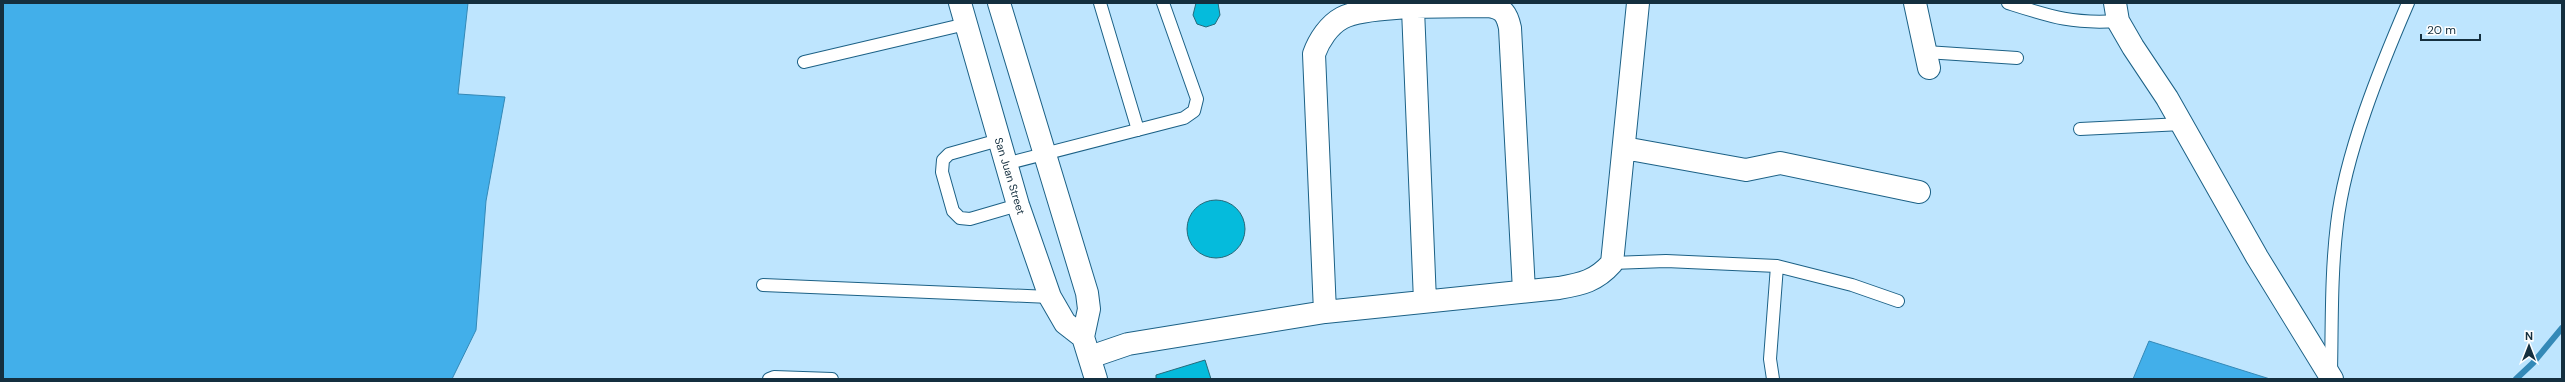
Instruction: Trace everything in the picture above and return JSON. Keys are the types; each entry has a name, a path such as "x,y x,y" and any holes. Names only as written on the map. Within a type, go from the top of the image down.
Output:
{"street":[{"name":"San Juan Street","path":"960,3 1005,164 1050,298 1064,323 1086,347"},
{"path":"999,3 1046,153 1087,293 1089,309 1086,347 1096,379"},
{"path":"1086,347 1128,344 1325,312 1586,283 1603,273 1612,263 1638,3"},
{"path":"1915,3 1928,60"},
{"path":"1325,312 1314,54 1322,38 1342,18 1357,12 1489,6 1499,8 1505,12 1509,20 1524,291"},
{"path":"1413,9 1425,301"},
{"path":"2117,12 2257,257 2332,376"},
{"path":"1624,148 1746,170 1780,162 1919,192"}],"lane":[{"path":"1100,3 1138,130"},
{"path":"1005,164 1184,118 1194,111 1197,99 1163,3"},
{"path":"2008,3 2060,20 2087,23 2117,12"},
{"path":"2332,376 2335,246 2346,180 2351,158 2391,42 2408,3"},
{"path":"804,62 966,24"},
{"path":"1928,60 2017,58"},
{"path":"2080,128 2182,124"},
{"path":"999,140 949,154 943,160 942,172 953,211 960,218 970,219 1018,205"},
{"path":"1612,263 1666,261 1776,266 1852,285 1898,301"},
{"path":"1773,379 1770,359 1776,266"},
{"path":"763,285 1050,298"},
{"path":"769,379 774,377 832,379"}],"water":[{"path":"3,3 468,3 458,94 505,97 486,201 476,330 452,379 3,379"},
{"path":"2149,341 2270,379 2133,379"}],"building":[{"path":"1196,3 1218,3 1220,15 1215,24 1206,27 1197,24 1193,15"},
{"path":"1216,200 1232,205 1240,213 1245,229 1240,245 1232,253 1216,258 1200,253 1192,245 1187,229 1192,213 1200,205"},
{"path":"1205,360 1211,379 1156,379 1156,375"}],"waterway":[{"path":"2516,379 2533,363 2562,328"}]}
